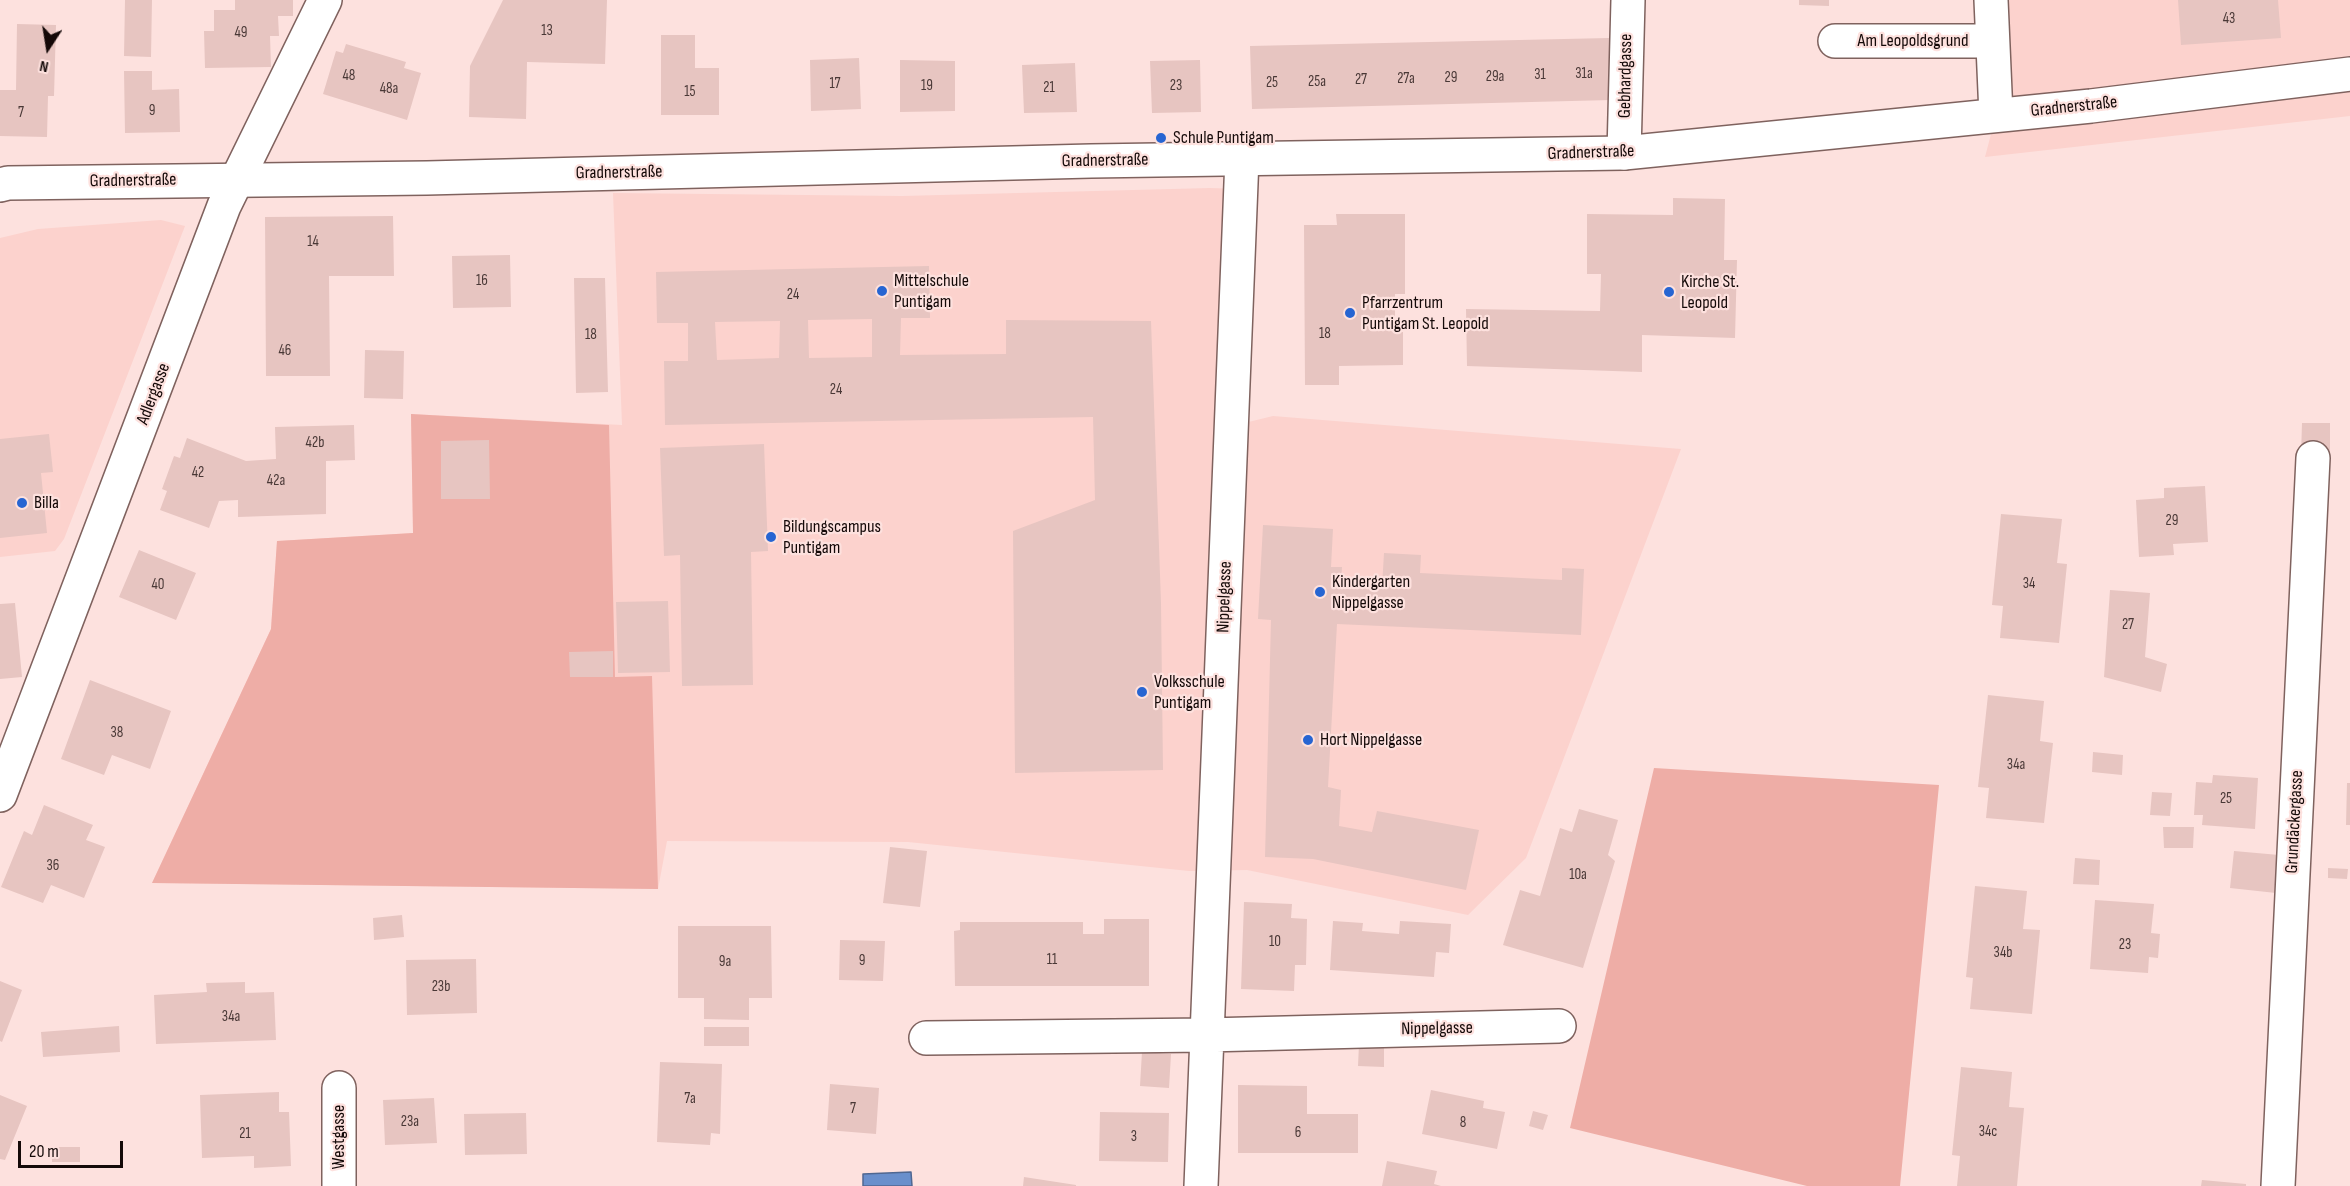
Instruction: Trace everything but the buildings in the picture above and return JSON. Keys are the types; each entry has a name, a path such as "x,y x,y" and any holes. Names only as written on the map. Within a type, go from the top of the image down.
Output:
{"street":[{"name":"Adlergasse","path":"0,795 224,206 325,0"},
{"name":"Gebhardgasse","path":"1624,153 1628,0"},
{"name":"Am Leopoldsgrund","path":"1991,0 1996,115"},
{"name":"Am Leopoldsgrund","path":"1835,41 1991,41"},
{"name":"Gradnerstraße","path":"0,185 237,179 427,178 1242,158 1624,153 2091,106 2350,74"},
{"name":"Nippelgasse","path":"1201,1186 1242,158"},
{"name":"Grundäckergasse","path":"2278,1186 2313,458"},
{"name":"Nippelgasse","path":"926,1038 1207,1035 1559,1026"},
{"name":"Westgasse","path":"339,1088 339,1186"}],"shaded area":[{"path":"1991,0 2350,0 2350,116 1985,157 1996,115"},
{"name":"Bildungscampus Puntigam","path":"1241,189 1232,426 1273,416 1681,449 1526,858 1468,915 1247,870 1189,871 908,842 667,841 658,889 152,883 271,629 277,541 413,533 411,414 622,425 613,193 902,196"},
{"path":"161,220 185,226 64,539 55,551 0,557 0,238 38,229"},
{"path":"411,414 609,425 615,677 652,676 658,889 152,883 271,629 277,541 413,533"},
{"path":"1654,768 1939,785 1900,1186 1807,1186 1570,1128"}],"water":[{"path":"911,1172 912,1186 863,1186 863,1174"}],"place":[{"name":"Schule Puntigam","path":"1161,138"},
{"name":"Mittelschule Puntigam","path":"882,291"},
{"name":"Kirche St. Leopold","path":"1669,292"},
{"name":"Pfarrzentrum Puntigam St. Leopold","path":"1350,313"},
{"name":"Billa","path":"22,503"},
{"name":"Bildungscampus Puntigam","path":"771,537"},
{"name":"Kindergarten Nippelgasse","path":"1320,592"},
{"name":"Volksschule Puntigam","path":"1142,692"},
{"name":"Hort Nippelgasse","path":"1308,740"}]}
